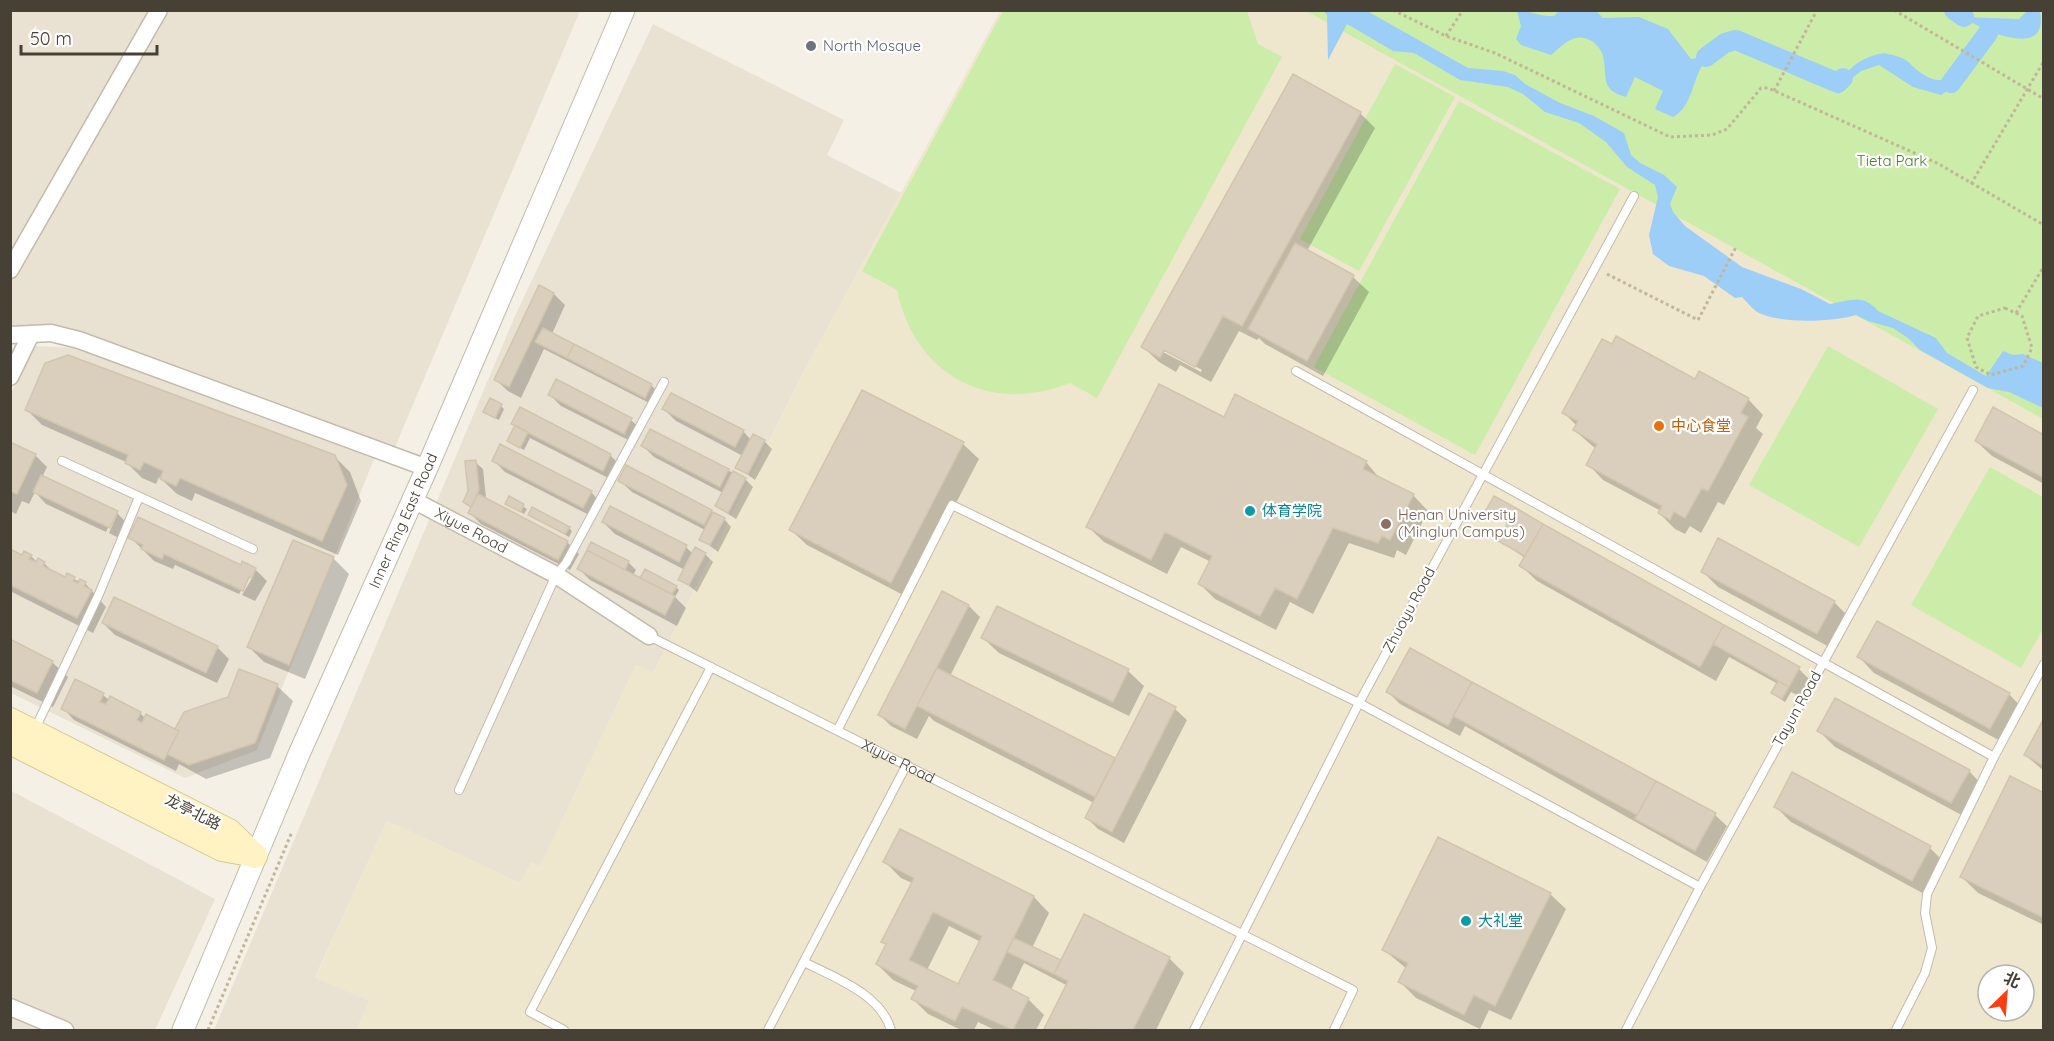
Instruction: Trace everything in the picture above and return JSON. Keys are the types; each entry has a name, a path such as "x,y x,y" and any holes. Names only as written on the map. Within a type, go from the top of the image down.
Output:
{"main road":[{"name":"龙亭北路","path":"10,720 229,831 255,856"},
{"name":"龙亭北路","path":"10,742 222,849 255,856"}],"street":[{"path":"10,270 159,10"},
{"name":"Inner Ring East Road","path":"183,1030 255,856 411,499 427,468 624,10"},
{"path":"10,335 51,333 79,340 427,468"},
{"path":"10,377 32,334"},
{"name":"Xiyue Road","path":"411,499 556,575 649,636"},
{"path":"10,1007 65,1030"}],"lane":[{"name":"Zhuoyu Road","path":"1194,1030 1359,703 1634,196"},
{"path":"1296,371 1994,758"},
{"path":"459,790 556,575 566,563 664,382"},
{"name":"Tayun Road","path":"1626,1030 1700,887 1973,390"},
{"path":"62,461 253,549"},
{"path":"33,731 99,594 139,497"},
{"path":"838,729 951,505 1359,703 1700,887"},
{"name":"Xiyue Road","path":"649,636 838,729 1353,990 1334,1030"},
{"path":"1896,1030 1925,973 1932,948 1925,913 1927,894 2043,664"},
{"path":"564,1030 530,1012 711,667"},
{"path":"768,1030 907,764"},
{"path":"804,962 853,988 875,1003 888,1018 891,1030"}],"path":[{"path":"1393,10 1446,36 1495,53 1670,137 1712,135 1727,129 1761,88 1774,91 1937,163 2043,225"},
{"path":"1446,36 1463,10"},
{"path":"1774,91 1817,10"},
{"path":"1894,10 2043,99"},
{"path":"1971,184 2043,61"},
{"path":"1595,267 1698,320 1736,248"},
{"path":"2016,313 2043,266"},
{"path":"2005,308 2016,313 2022,316 2032,348 2023,366 1991,375 1976,367 1967,338 1978,316 2005,308"},
{"path":"208,1030 292,832"}],"shaded area":[{"path":"11,11 580,11 395,447 60,329 32,325 11,326"},
{"name":"Henan University (Minglun Campus)","path":"1000,11 1306,11 2043,419 2043,1030 356,1030 370,1001 315,978 387,821 520,883 531,862 540,866 636,665 653,673 802,375","holes":["1438,837 1551,893 1495,1006 1474,995 1464,1015 1399,983 1408,963 1382,950"]},
{"path":"653,24 844,120 827,155 901,193 802,375 653,673 636,665 540,867 520,883 387,821 315,977 370,1001 356,1030 214,1030 515,316"},
{"path":"35,346 76,348 374,459 257,750 185,778 11,693 10,395"},
{"path":"10,790 215,899 155,1030 11,1030"}],"green space":[{"path":"1003,11 1247,11 1258,44 1282,57 1097,398 1070,383 1040,392 1011,394 984,390 960,380 938,365 920,345 906,320 897,290 862,271"},
{"name":"Tieta Park","path":"1306,11 2043,11 2043,419"},
{"path":"1395,64 1455,97 1359,271 1300,239"},
{"path":"1459,101 1620,189 1475,455 1314,367"},
{"path":"1828,346 1938,409 1859,547 1749,485"},
{"path":"1990,467 2043,497 2043,629 2021,668 1911,605"}],"water":[{"path":"1595,10 1603,18 1639,17 1668,29 1691,59 1706,57 1707,59 1698,73 1685,106 1673,117 1655,109 1663,91 1635,77 1626,97 1612,90 1606,81 1602,54 1599,47 1592,41 1585,38 1574,38 1551,55 1521,45 1516,39 1521,26 1517,11 1554,16 1559,11"},
{"path":"1324,11 1367,11 1468,68 1503,71 1515,75 1525,84 1560,103 1594,116 1624,133 1631,155 1640,163 1664,175 1677,187 1670,204 1673,212 1685,226 1742,267 1801,289 1830,304 1856,300 1867,302 1878,311 1936,338 1947,353 1986,376 2003,351 2013,355 2023,354 2043,363 2043,408 2009,392 1988,388 1920,350 1893,328 1856,315 1807,321 1769,317 1757,312 1742,297 1735,298 1704,276 1669,266 1653,254 1649,235 1658,197 1655,185 1627,167 1606,142 1579,123 1545,112 1523,94 1508,87 1460,80 1414,53 1393,51 1347,24 1328,60 1327,15"},
{"path":"2027,11 2040,11 2039,31 2031,37 2022,39 1989,31 1964,17 2019,19"},
{"path":"1884,53 1904,59 1931,78 1949,79 1951,83 1947,91 1941,95 1913,87 1879,65 1861,71 1845,84 1843,78 1856,64 1866,58"}],"building":[{"path":"1293,74 1361,112 1242,326 1223,316 1195,367 1164,350 1160,358 1141,347"},
{"path":"1295,243 1354,275 1307,361 1248,329"},
{"path":"539,285 554,293 509,387 494,380"},
{"path":"543,328 574,344 567,358 535,342"},
{"name":"中心食堂","path":"1616,336 1695,379 1699,371 1749,398 1741,413 1748,417 1708,491 1702,488 1685,518 1674,512 1670,520 1658,513 1662,506 1586,465 1597,444 1573,430 1578,421 1562,413 1602,339 1612,344"},
{"path":"574,344 652,384 645,398 567,358"},
{"path":"68,355 335,455 347,485 322,541 180,478 176,486 160,479 163,471 144,462 140,470 125,463 128,455 25,410 45,363"},
{"path":"556,379 632,418 624,434 548,395"},
{"name":"体育学院","path":"1159,384 1224,417 1235,394 1367,461 1363,469 1414,494 1390,540 1382,536 1378,543 1333,528 1297,599 1275,588 1260,616 1198,584 1212,556 1165,532 1151,560 1086,527"},
{"path":"862,390 964,442 891,583 789,530"},
{"path":"671,393 744,430 735,447 662,409"},
{"path":"490,398 502,404 495,418 483,412"},
{"path":"520,407 611,454 603,471 511,424"},
{"path":"1993,407 2044,435 2044,478 1975,441"},
{"path":"515,425 528,432 520,448 507,441"},
{"path":"650,429 729,469 720,487 641,446"},
{"path":"753,434 765,440 748,474 735,468"},
{"path":"10,442 36,454 17,494 10,491"},
{"path":"500,444 592,491 583,508 492,461"},
{"path":"476,460 479,490 471,507 463,502 468,491 465,461"},
{"path":"626,465 712,510 704,525 618,481"},
{"path":"733,471 746,478 728,513 715,506"},
{"path":"41,475 118,511 110,528 33,492"},
{"path":"478,494 568,541 558,560 468,513"},
{"path":"509,496 524,504 521,512 505,504"},
{"path":"1494,496 1516,508 1508,523 1486,510"},
{"path":"610,506 687,545 679,562 602,522"},
{"path":"532,507 570,527 565,534 528,515"},
{"path":"1516,508 1543,524 1525,556 1498,541"},
{"path":"713,512 725,518 710,545 699,540"},
{"path":"138,517 241,565 242,561 256,568 252,578 249,577 243,591 164,554 162,559 141,549 143,545 128,538"},
{"path":"1543,524 1724,625 1700,667 1519,566"},
{"path":"1718,538 1835,601 1817,634 1701,572"},
{"path":"293,540 334,557 289,665 247,647"},
{"path":"591,542 629,561 625,570 587,550"},
{"path":"695,547 706,553 689,585 678,580"},
{"path":"10,549 22,555 24,551 32,555 29,559 36,562 38,558 45,562 43,566 65,577 67,573 75,577 73,581 78,583 80,579 86,582 84,586 92,590 77,618 10,585"},
{"path":"587,550 675,596 665,615 577,569"},
{"path":"645,569 677,586 672,594 640,578"},
{"path":"942,591 969,605 905,729 878,715"},
{"path":"114,597 218,646 206,673 102,623"},
{"path":"997,606 1129,669 1113,702 981,638"},
{"path":"1877,621 2010,693 1990,729 1857,657"},
{"path":"1724,625 1800,667 1789,687 1713,644"},
{"path":"10,639 53,661 37,693 10,680"},
{"path":"1410,648 1472,682 1448,726 1386,692"},
{"path":"937,668 1115,758 1095,797 917,706"},
{"path":"239,669 278,684 255,743 189,765 167,754 179,731 175,729 184,712 228,697"},
{"path":"75,679 104,693 100,702 106,704 110,696 141,712 137,720 142,723 146,714 179,731 164,760 61,709"},
{"path":"1778,681 1789,687 1782,699 1771,693"},
{"path":"1472,682 1656,781 1637,815 1453,716"},
{"path":"1149,693 1176,707 1112,832 1085,818"},
{"path":"1835,698 1970,770 1951,803 1817,731"},
{"path":"2044,718 2044,766 2024,755"},
{"path":"1792,772 1931,846 1912,881 1774,807"},
{"path":"2010,776 2044,793 2044,918 1960,877"},
{"path":"1656,781 1716,813 1695,851 1635,819"},
{"path":"900,829 1034,896 993,980 1029,998 1013,1030 962,1007 955,1021 911,999 918,986 876,964 886,944 881,942 914,878 883,862","holes":["933,912 982,936 958,984 909,960"]},
{"name":"大礼堂","path":"1438,837 1551,893 1495,1006 1474,995 1464,1015 1398,982 1408,963 1382,950"},
{"path":"1084,914 1170,957 1133,1030 1044,1029 1068,981 1054,974"},
{"path":"1014,938 1061,960 1054,974 1007,952"}],"waterway":[{"path":"1954,10 1964,17"},
{"path":"1951,83 1988,33"},
{"path":"1706,57 1725,43 1736,40 1838,83 1843,78"}],"place":[{"name":"North Mosque","path":"811,46"},
{"name":"中心食堂","path":"1659,426"},
{"name":"体育学院","path":"1250,511"},
{"name":"Henan University (Minglun Campus)","path":"1386,524"},
{"name":"大礼堂","path":"1466,921"}]}
